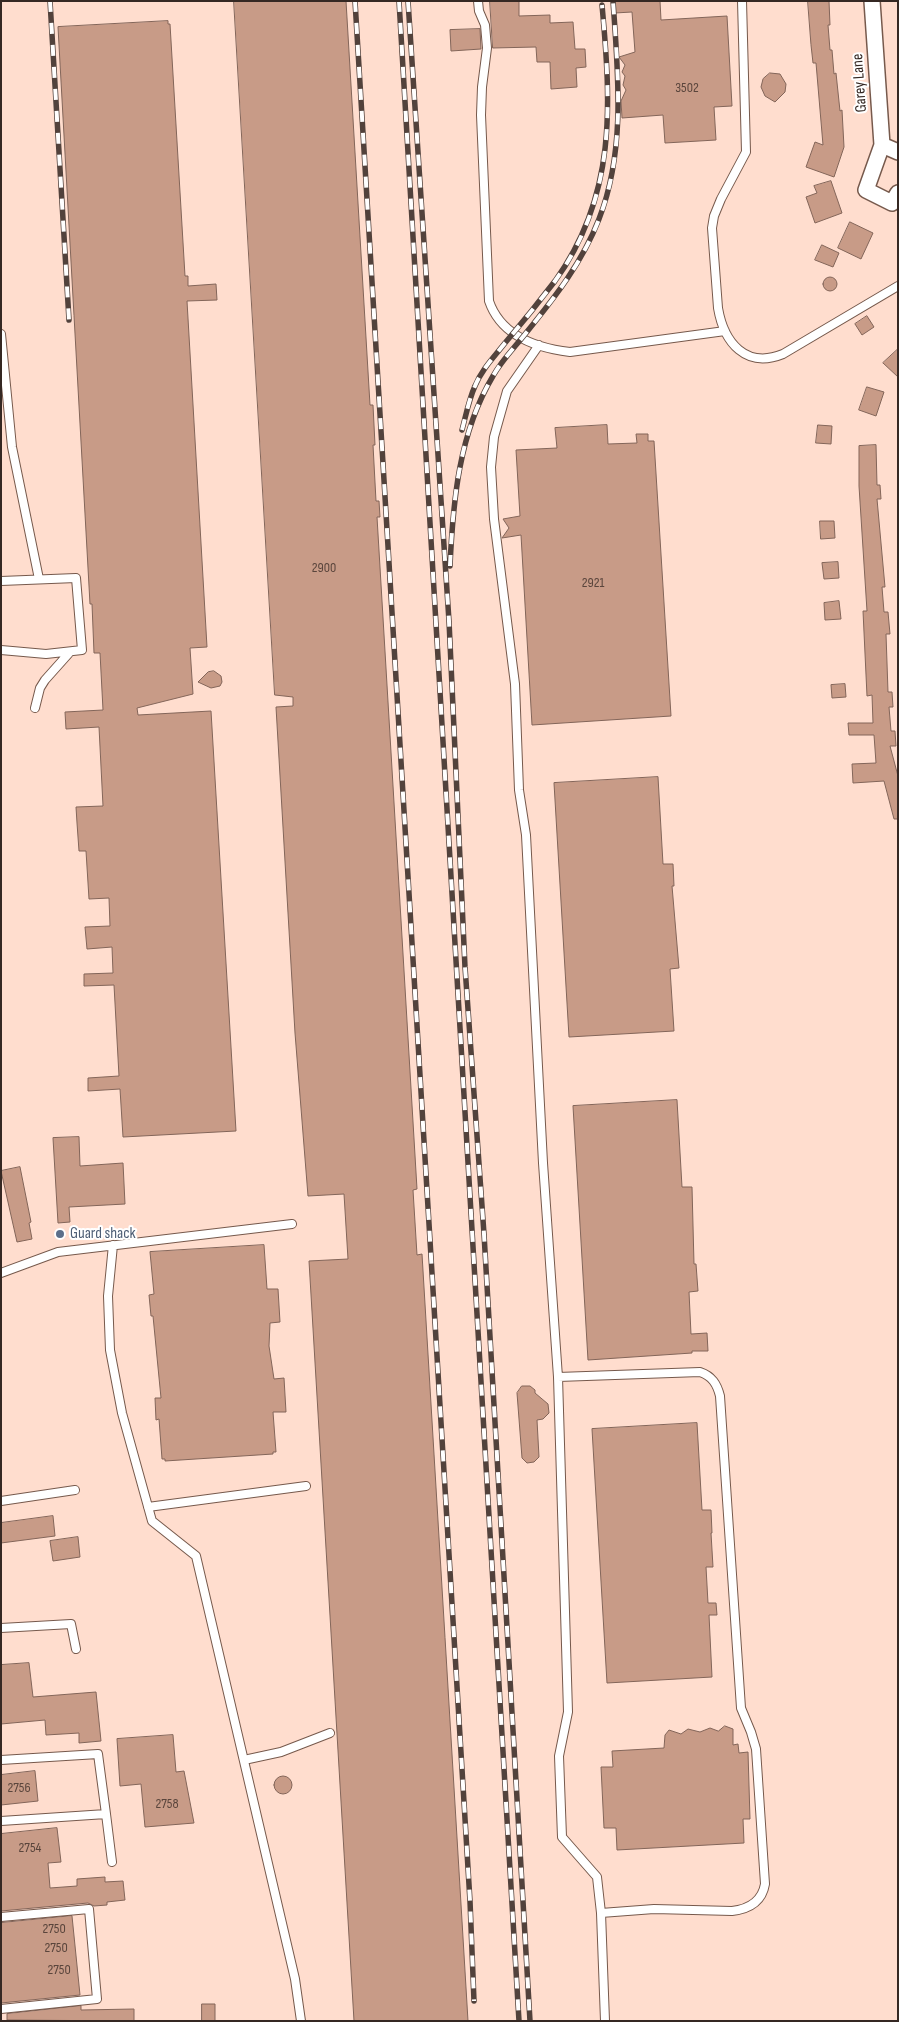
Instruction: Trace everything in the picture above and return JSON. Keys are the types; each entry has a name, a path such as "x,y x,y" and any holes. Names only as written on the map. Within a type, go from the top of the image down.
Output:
{"street":[{"name":"Garey Lane","path":"872,1 882,145"},
{"path":"898,152 882,145 866,190 892,202 898,193"}],"lane":[{"path":"478,1 479,11 485,25 487,48 482,87 481,115 489,301 498,320 507,329 539,346 550,350 570,352 724,331"},
{"path":"742,1 746,152 720,199 712,228 718,308 724,331 736,348 759,359 771,359 783,354 898,286"},
{"path":"1,334 12,447 39,579"},
{"path":"539,346 507,391 494,437 491,467 494,519 515,684 519,790 526,835 543,1163 558,1377 568,1712 559,1756 562,1837 597,1877 601,1913 605,2021"},
{"path":"1,581 76,578 82,650 46,654 1,650"},
{"path":"35,708 40,688 45,680 70,652"},
{"path":"1,1273 58,1252 292,1224"},
{"path":"113,1245 108,1296 110,1350 122,1413 152,1521 196,1556 295,1980 301,2021"},
{"path":"558,1377 700,1372 712,1379 720,1396 741,1708 756,1749 765,1884 763,1893 752,1905 743,1910 732,1912 654,1908 601,1913"},
{"path":"148,1507 306,1486"},
{"path":"1,1501 75,1490"},
{"path":"1,1628 70,1624 76,1649"},
{"path":"244,1760 281,1752 330,1733"},
{"path":"1,1760 98,1754 112,1862"},
{"path":"1,1821 106,1814"},
{"path":"1,1917 89,1909 96,1999 1,2008"}],"building":[{"path":"234,1 346,1 370,405 373,405 376,501 379,501 380,517 377,517 417,1189 413,1190 417,1255 422,1254 468,2021 354,2021 309,1261 348,1259 344,1194 308,1196 295,1033 276,707 293,706 293,697 275,695"},
{"path":"490,1 519,1 519,16 550,15 550,23 573,22 575,49 585,49 586,67 576,68 577,87 551,89 550,62 537,62 536,47 493,48"},
{"path":"615,1 660,1 661,20 727,16 732,106 714,107 716,140 665,143 663,115 622,118 621,101 626,90 623,85 625,76 622,72 625,65 619,57 635,52 632,12 615,13"},
{"path":"808,1 829,1 830,50 832,50 834,74 836,73 840,111 842,110 844,147 834,177 806,167 815,142 823,145 816,63 813,63 811,45"},
{"path":"168,21 168,24 170,24 185,276 188,276 188,286 216,284 217,300 187,301 207,647 190,648 193,694 137,708 138,715 211,711 236,1131 123,1137 120,1089 88,1091 88,1078 119,1076 114,985 84,986 84,974 113,973 112,947 87,949 85,927 110,926 109,898 89,899 86,851 79,851 76,807 103,806 99,727 66,729 65,712 103,710 100,653 94,653 92,604 90,604 58,27"},
{"path":"480,29 481,49 451,51 450,30"},
{"path":"770,73 780,74 786,84 785,92 775,102 765,96 761,87 763,79"},
{"path":"831,181 842,213 815,223 806,197 817,193 814,186"},
{"path":"850,222 873,233 861,259 838,248"},
{"path":"822,245 839,253 833,267 815,260"},
{"path":"827,277 833,277 837,284 833,291 827,291 823,287 823,281"},
{"path":"867,316 874,327 862,335 855,324"},
{"path":"898,349 898,377 883,363"},
{"path":"867,387 884,392 876,416 859,410"},
{"path":"607,425 608,444 637,443 636,434 648,434 648,441 654,441 671,716 532,725 521,535 502,538 509,528 503,519 520,516 516,450 557,448 555,428"},
{"path":"818,425 832,426 831,444 816,443"},
{"path":"876,445 877,485 880,485 881,499 877,499 885,587 882,587 884,612 888,612 890,634 886,634 888,692 892,692 893,707 889,707 891,731 895,731 896,746 890,746 898,776 898,819 894,819 884,781 853,783 852,764 876,763 874,735 849,735 848,723 873,723 872,695 867,696 863,611 867,611 859,486 859,446"},
{"path":"820,521 834,521 835,538 821,539"},
{"path":"838,562 839,578 824,579 822,563"},
{"path":"839,601 841,619 825,620 824,603"},
{"path":"214,671 221,676 222,682 220,686 211,688 198,682 208,672"},
{"path":"845,684 846,697 832,698 831,685"},
{"path":"658,777 663,864 673,864 674,886 672,886 679,968 670,969 674,1031 569,1037 554,783"},
{"path":"677,1100 682,1187 692,1187 694,1264 696,1264 698,1291 689,1292 691,1334 707,1333 708,1351 588,1360 573,1106"},
{"path":"79,1137 80,1166 123,1163 125,1204 69,1207 70,1222 58,1223 53,1138"},
{"path":"20,1167 31,1222 29,1223 32,1239 17,1242 1,1171"},
{"path":"264,1245 267,1289 278,1289 280,1322 270,1323 269,1346 274,1379 284,1378 286,1412 273,1412 276,1452 273,1452 273,1454 165,1461 165,1459 162,1459 159,1419 156,1420 155,1398 161,1398 153,1316 151,1316 149,1295 154,1294 150,1252"},
{"path":"522,1386 530,1386 535,1390 535,1393 548,1404 549,1413 543,1419 537,1420 539,1457 534,1462 527,1463 522,1458 517,1393"},
{"path":"697,1423 702,1510 711,1510 713,1567 706,1567 708,1603 716,1603 717,1615 709,1615 712,1677 607,1683 592,1429"},
{"path":"53,1516 55,1536 1,1543 1,1523"},
{"path":"78,1537 80,1557 53,1561 50,1541"},
{"path":"29,1663 33,1697 96,1692 101,1741 79,1743 79,1733 46,1735 45,1720 1,1724 1,1665"},
{"path":"725,1726 733,1729 733,1745 738,1744 739,1753 748,1752 750,1819 743,1819 744,1843 617,1850 616,1828 604,1828 601,1767 613,1767 612,1751 664,1748 665,1735 669,1730 681,1734 688,1729 700,1732 710,1728 718,1731"},
{"path":"173,1735 176,1772 184,1771 194,1823 145,1827 141,1784 120,1786 117,1739"},
{"path":"35,1771 38,1801 1,1805 1,1775"},
{"path":"283,1776 289,1779 292,1785 289,1791 283,1794 277,1791 274,1785 277,1779"},
{"path":"57,1828 61,1862 48,1863 50,1888 77,1886 77,1879 105,1877 105,1882 123,1881 125,1900 107,1902 107,1905 94,1906 88,1903 1,1911 1,1834"},
{"path":"72,1916 80,1995 1,2003 1,1923"},
{"path":"202,2004 215,2004 215,2021 202,2021"},
{"path":"81,2006 81,2010 134,2009 134,2021 7,2020 7,2014"}],"railway":[{"path":"50,1 69,320"},
{"path":"355,1 470,1901 474,2001"},
{"path":"399,1 519,2021"},
{"path":"408,1 449,621 465,967 484,1234 530,2021"},
{"path":"450,566 456,492 465,444 472,420 500,364 547,306 576,265 592,235 608,193 617,139 618,111 613,1"},
{"path":"462,430 471,396 481,374 555,281 575,249 590,216 605,148 607,113 607,78 602,5"}],"place":[{"name":"Guard shack","path":"60,1234"}]}
